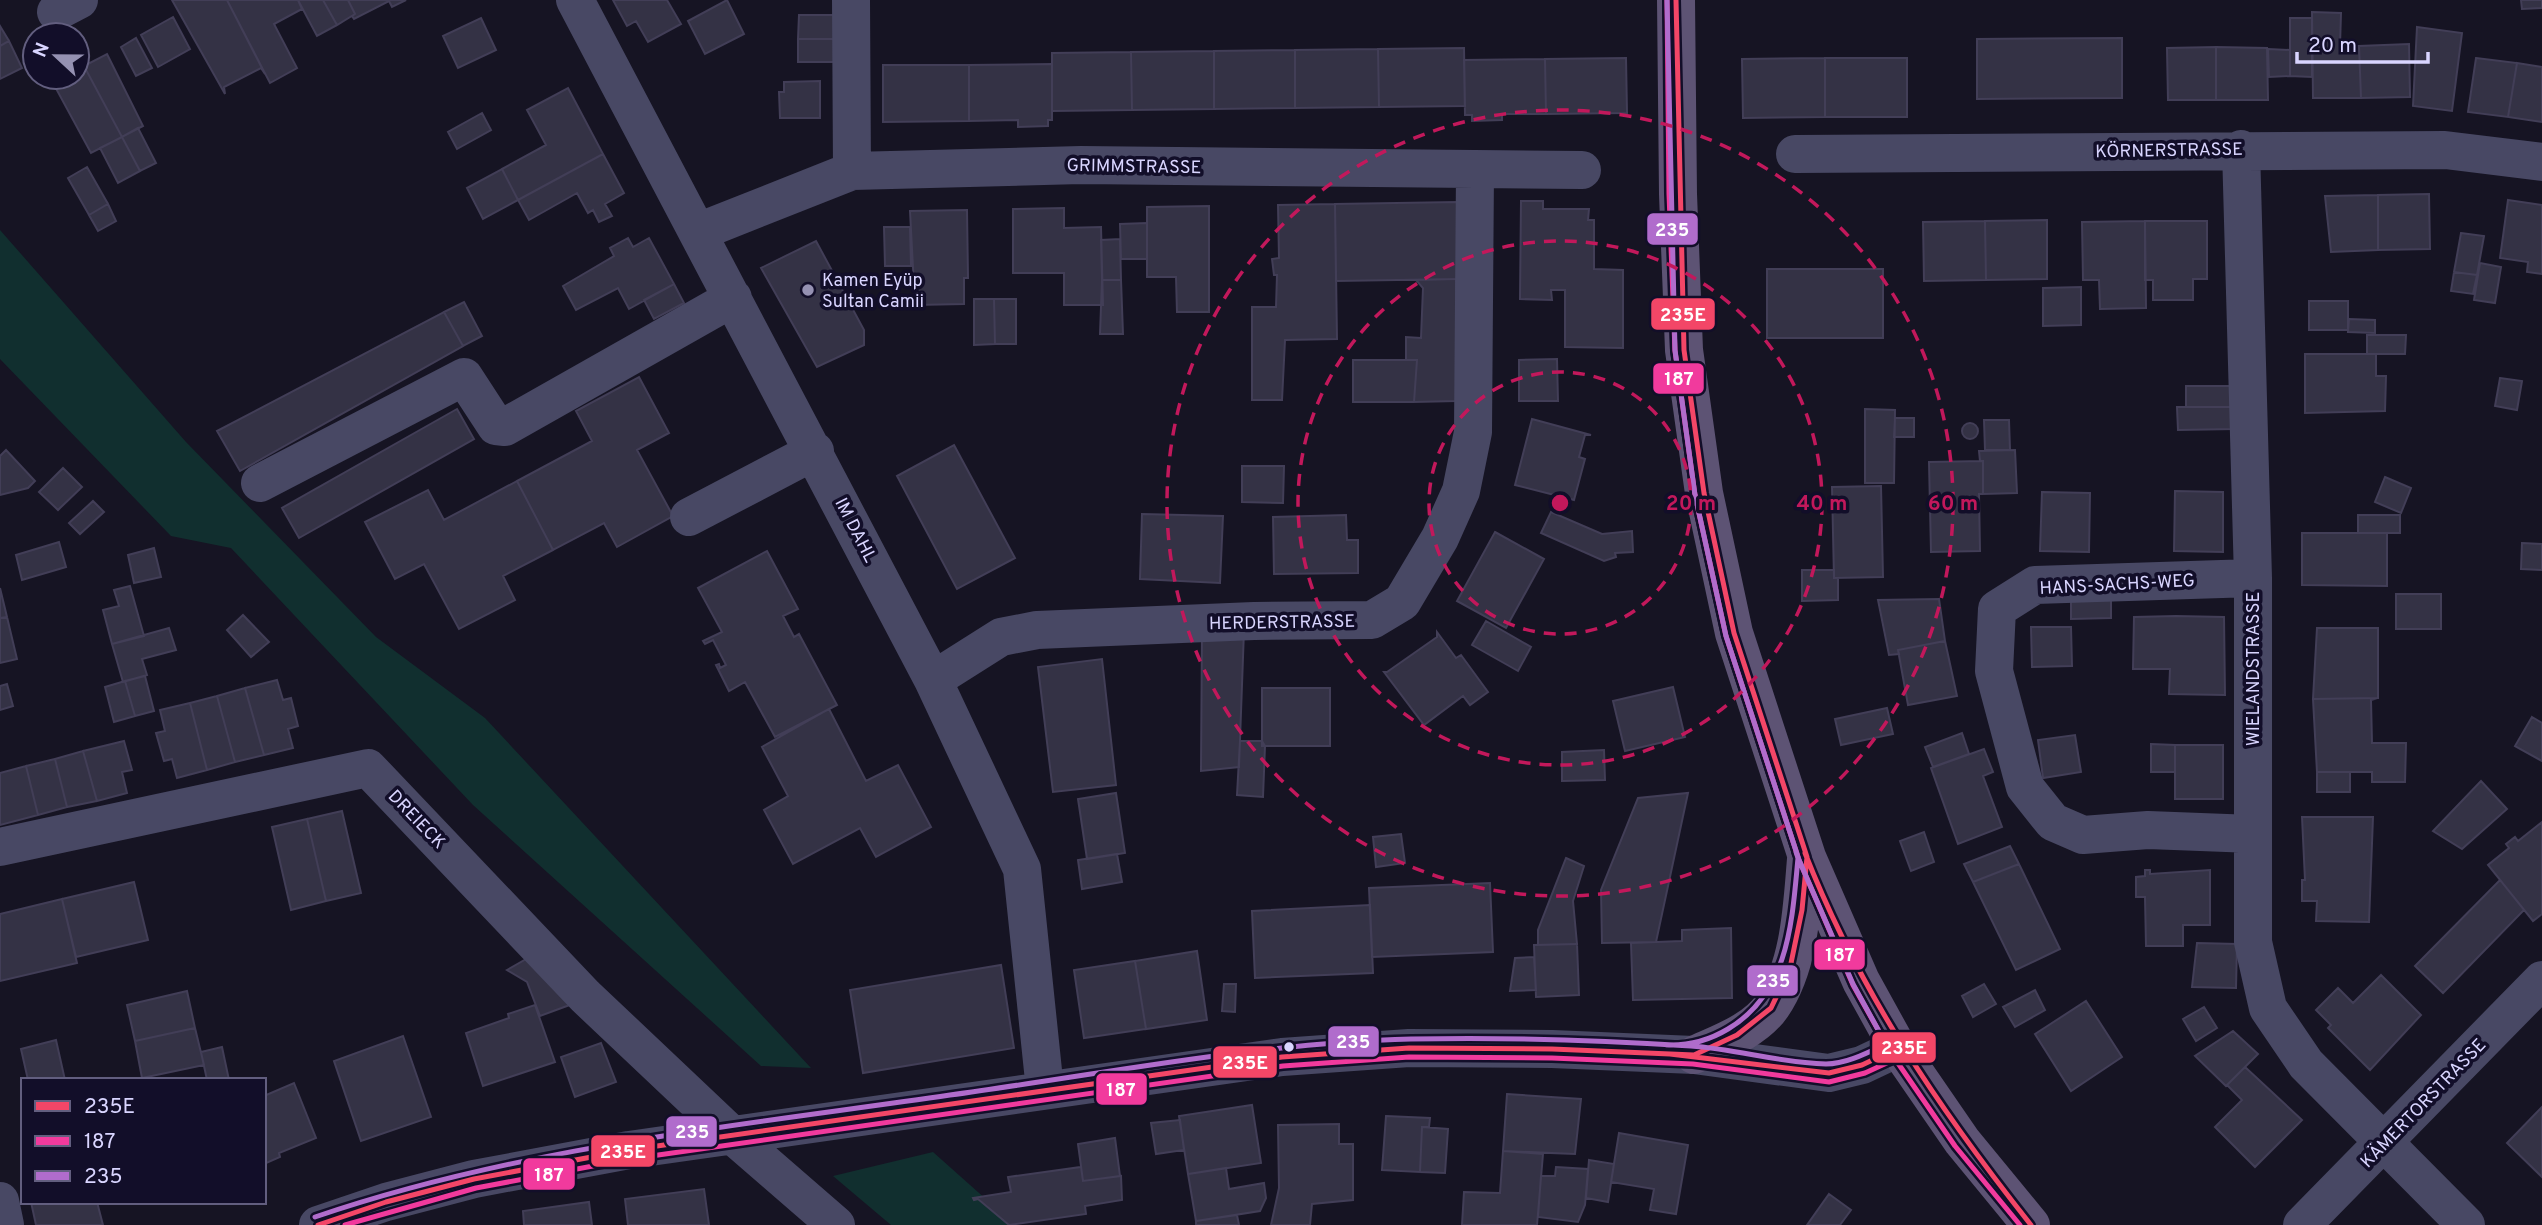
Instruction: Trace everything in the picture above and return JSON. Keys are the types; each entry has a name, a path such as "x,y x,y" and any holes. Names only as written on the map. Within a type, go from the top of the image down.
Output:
{"main road":[{"path":"1676,0 1678,194 1684,350 1704,493 1734,633 1807,857 1861,981 1898,1048 1962,1141 2031,1225"},
{"path":"1694,1055 1737,1035 1771,1008 1790,968 1802,910 1807,857"}],"street":[{"name":"IM DAHL","path":"575,0 815,451 933,680 1022,869 1045,1090"},
{"path":"851,0 852,171"},
{"name":"KÖRNERSTRASSE","path":"1795,155 2241,149 2445,150 2542,162"},
{"name":"WIELANDSTRASSE","path":"2241,149 2253,578 2253,942 2268,1008 2305,1064 2466,1225"},
{"name":"GRIMMSTRASSE","path":"698,232 852,171 1082,165 1582,170"},
{"name":"HERDERSTRASSE","path":"933,680 1001,638 1037,630 1254,621 1371,621 1402,602 1440,538 1461,491 1473,432 1475,170"},
{"path":"260,483 464,377 496,426 505,427 733,298"},
{"path":"689,517 815,451"},
{"name":"HANS-SACHS-WEG","path":"2253,578 2035,585 1997,609 1994,671 2025,787 2053,822 2083,835 2148,830 2253,834"},
{"name":"DREIECK","path":"0,848 368,768 584,996 732,1135"},
{"name":"KÄMERTORSTRASSE","path":"2302,1225 2542,980"},
{"path":"318,1225 386,1202 474,1179 629,1150 1282,1058 1409,1048 1552,1049 1694,1055 1829,1073 1862,1065 1898,1048"},
{"path":"732,1135 836,1225"},
{"path":"0,1201 5,1225"}],"green space":[{"path":"0,230 186,442 376,637 485,718 811,1068 761,1066 473,805 231,548 171,536 0,359"},
{"path":"933,1152 1015,1225 891,1225 833,1176"}],"building":[{"path":"172,0 227,0 265,74 261,68 224,87 225,94"},
{"path":"227,0 298,0 302,9 274,24 297,68 270,83"},
{"path":"298,0 323,0 337,25 317,36"},
{"path":"323,0 348,0 355,14 337,25"},
{"path":"348,0 406,0 392,7 389,1 354,19 352,16 355,14"},
{"path":"613,0 667,0 681,24 648,42 636,21 627,26"},
{"path":"727,0 744,34 705,54 688,21"},
{"path":"2521,0 2542,0 2542,8 2522,9"},
{"path":"2312,12 2341,13 2340,46 2359,46 2361,98 2313,98"},
{"path":"799,15 835,15 835,39 798,39"},
{"path":"173,17 190,49 158,67 141,35"},
{"path":"481,18 496,50 458,68 443,36"},
{"path":"2290,18 2312,18 2312,77 2290,76"},
{"path":"0,26 9,41 0,46"},
{"path":"2417,27 2462,33 2452,111 2413,106"},
{"path":"136,38 152,68 136,76 121,47"},
{"path":"2122,38 2122,98 1977,99 1977,39"},
{"path":"798,39 835,39 835,62 798,62"},
{"path":"9,41 21,68 0,79 0,46"},
{"path":"2409,44 2410,97 2361,98 2359,46"},
{"path":"2216,47 2216,100 2168,100 2167,48"},
{"path":"2216,47 2267,48 2268,100 2216,100"},
{"path":"1464,48 1465,106 1379,107 1378,49"},
{"path":"1378,49 1379,107 1295,108 1295,50"},
{"path":"2268,49 2290,50 2290,76 2269,77"},
{"path":"1295,50 1295,108 1214,109 1214,51"},
{"path":"1214,51 1214,109 1132,110 1131,52"},
{"path":"1131,52 1132,110 1052,111 1052,53"},
{"path":"107,54 143,126 122,137 91,79 91,62"},
{"path":"1626,58 1627,113 1546,114 1545,59"},
{"path":"1825,58 1825,117 1743,118 1742,59"},
{"path":"1825,58 1907,58 1907,117 1825,117"},
{"path":"2476,58 2517,63 2508,117 2468,112"},
{"path":"1545,59 1546,114 1502,114 1502,120 1472,121 1472,115 1465,115 1464,60"},
{"path":"2517,63 2542,67 2542,122 2508,117"},
{"path":"1052,64 1052,120 1048,120 1048,126 1018,127 1018,120 969,121 969,65"},
{"path":"883,65 969,65 969,121 883,122"},
{"path":"91,79 122,137 91,153 57,91 91,91"},
{"path":"820,81 820,118 780,118 779,92 784,92 784,82"},
{"path":"568,88 603,154 518,200 502,169 546,145 527,110"},
{"path":"482,113 491,130 457,149 448,132"},
{"path":"138,128 156,163 140,171 122,137"},
{"path":"122,137 140,171 118,183 100,148"},
{"path":"603,154 624,193 605,204 612,216 599,222 593,210 588,213 577,193 529,220 518,200"},
{"path":"87,167 108,204 89,215 68,178"},
{"path":"502,169 518,200 483,219 467,188"},
{"path":"2429,194 2430,249 2378,250 2378,195"},
{"path":"2378,195 2378,250 2331,252 2325,196"},
{"path":"2508,200 2542,205 2542,274 2527,272 2528,262 2500,258"},
{"path":"1521,201 1543,201 1543,209 1589,209 1588,220 1594,220 1594,269 1623,270 1623,348 1565,347 1565,290 1551,290 1552,300 1520,299"},
{"path":"1457,202 1459,279 1336,281 1335,204"},
{"path":"108,204 116,221 98,231 89,215"},
{"path":"1335,204 1337,339 1285,340 1282,400 1252,400 1252,307 1276,307 1277,275 1274,275 1272,259 1279,258 1278,205"},
{"path":"1209,206 1209,312 1177,312 1176,277 1147,277 1147,207"},
{"path":"1064,208 1064,228 1101,227 1103,305 1064,305 1064,273 1013,273 1013,209"},
{"path":"967,210 968,278 964,278 964,304 915,305 910,211"},
{"path":"2047,220 2047,279 1986,280 1985,221"},
{"path":"1985,221 1986,280 1924,281 1923,222"},
{"path":"2145,221 2207,221 2207,279 2193,279 2193,300 2153,300 2153,280 2145,280"},
{"path":"2145,221 2146,308 2100,309 2099,280 2083,280 2082,222"},
{"path":"1147,223 1147,259 1121,259 1120,224"},
{"path":"884,227 910,227 911,266 885,266"},
{"path":"2461,233 2484,236 2477,275 2454,272"},
{"path":"628,238 633,247 649,238 674,284 629,309 618,288 576,310 563,286 614,256 610,248"},
{"path":"1120,239 1121,280 1102,280 1101,240"},
{"name":"Kamen Eyüp Sultan Camii","path":"816,241 864,330 864,345 817,367 761,268"},
{"path":"2480,263 2501,267 2495,303 2474,300"},
{"path":"1767,269 1883,269 1883,338 1767,338"},
{"path":"2454,272 2477,275 2473,294 2451,291"},
{"path":"1456,279 1456,401 1414,402 1417,360 1406,360 1406,337 1421,338 1423,288 1416,280"},
{"path":"1102,280 1121,280 1123,334 1100,334"},
{"path":"674,284 684,303 654,319 644,300"},
{"path":"2081,287 2081,325 2043,326 2043,288"},
{"path":"974,299 994,299 995,344 974,345"},
{"path":"994,299 1016,299 1016,344 995,344"},
{"path":"2309,301 2348,301 2348,330 2309,330"},
{"path":"464,302 482,336 463,346 444,312"},
{"path":"444,312 463,346 240,471 217,431"},
{"path":"2349,319 2375,320 2375,333 2348,332"},
{"path":"2367,335 2406,335 2405,354 2367,354"},
{"path":"2305,354 2376,354 2376,376 2386,376 2385,411 2305,413"},
{"path":"1557,359 1558,401 1519,401 1519,360"},
{"path":"1353,360 1417,360 1414,402 1353,402"},
{"path":"639,377 669,433 637,450 673,516 617,547 604,523 553,550 517,481 592,441 576,411"},
{"path":"2500,378 2522,381 2517,410 2495,406"},
{"path":"2186,386 2235,386 2235,407 2186,407"},
{"path":"2177,407 2235,407 2235,429 2178,430"},
{"path":"457,409 474,439 299,538 282,508"},
{"path":"1865,409 1895,410 1894,483 1865,483"},
{"path":"1895,418 1914,418 1914,437 1894,437"},
{"path":"1532,419 1591,435 1585,435 1579,457 1585,459 1574,500 1515,485"},
{"path":"1984,420 2009,420 2010,450 1985,450"},
{"path":"1967,423 1973,423 1978,431 1976,437 1967,439 1962,434 1962,428"},
{"path":"954,445 1015,558 957,589 897,476"},
{"path":"6,450 35,481 28,488 0,495 0,456"},
{"path":"2015,450 2017,493 1983,494 1983,461 1980,461 1979,451"},
{"path":"1983,461 1983,494 1979,494 1980,551 1931,552 1929,462"},
{"path":"1242,466 1284,466 1283,503 1242,502"},
{"path":"63,468 82,487 58,510 39,492"},
{"path":"2385,477 2411,488 2401,513 2375,502"},
{"path":"517,481 553,550 503,576 515,600 459,629 424,564 395,579 365,522 428,490 444,520"},
{"path":"1881,486 1883,577 1834,578 1832,487"},
{"path":"2175,491 2223,492 2223,552 2174,551"},
{"path":"2042,492 2090,493 2089,552 2040,551"},
{"path":"93,501 104,512 80,534 69,523"},
{"path":"1551,512 1602,534 1632,531 1633,552 1615,553 1616,557 1604,561 1541,533"},
{"path":"1142,514 1223,516 1220,583 1140,579"},
{"path":"1346,515 1347,540 1358,540 1358,573 1274,574 1273,517"},
{"path":"2358,515 2400,515 2400,533 2358,533"},
{"path":"1495,532 1544,559 1506,628 1457,601"},
{"path":"2302,533 2387,533 2387,586 2302,585"},
{"path":"59,542 66,567 22,580 16,555"},
{"path":"2522,543 2542,544 2542,570 2521,569"},
{"path":"154,548 161,577 134,583 128,555"},
{"path":"767,551 798,609 783,616 794,637 799,634 837,705 775,737 745,682 729,691 716,665 719,664 720,668 726,665 713,640 705,644 703,641 722,632 698,588"},
{"path":"1802,570 1834,570 1834,578 1838,578 1838,600 1802,601"},
{"path":"130,586 144,636 112,644 103,610 119,606 114,590"},
{"path":"0,588 7,617 0,618"},
{"path":"2396,594 2441,594 2441,629 2396,629"},
{"path":"2111,598 2111,618 2071,619 2071,599"},
{"path":"1939,599 1945,641 1898,650 1899,654 1889,655 1878,600"},
{"path":"243,615 269,642 251,657 227,630"},
{"path":"7,617 17,659 0,663 0,618"},
{"path":"2134,617 2224,617 2225,695 2169,694 2170,669 2133,669"},
{"path":"1486,621 1531,647 1518,671 1472,645"},
{"path":"2031,627 2071,627 2072,666 2032,667"},
{"path":"169,628 176,650 142,659 147,675 123,682 112,644"},
{"path":"2317,628 2378,628 2378,698 2313,699"},
{"path":"1244,630 1239,767 1201,771 1202,631"},
{"path":"1437,632 1456,658 1461,655 1488,692 1470,705 1463,696 1424,725 1384,672 1437,637"},
{"path":"1945,641 1957,696 1908,705 1898,650"},
{"path":"1102,659 1116,785 1053,792 1038,667"},
{"path":"145,676 154,711 135,716 125,681"},
{"path":"277,680 283,700 291,698 298,726 288,729 293,748 264,755 245,688"},
{"path":"125,681 135,716 114,722 105,687"},
{"path":"7,684 13,706 0,710 0,686"},
{"path":"1673,687 1685,737 1625,751 1613,701"},
{"path":"245,688 264,755 235,762 217,696"},
{"path":"1262,688 1330,688 1330,746 1262,746"},
{"path":"217,696 235,762 207,770 190,703"},
{"path":"2378,698 2371,700 2372,743 2406,743 2405,782 2372,782 2372,772 2317,772 2313,699"},
{"path":"190,703 207,770 177,778 172,759 164,761 156,733 165,731 160,710"},
{"path":"1887,708 1893,734 1841,745 1835,719"},
{"path":"829,709 866,781 898,765 931,827 876,857 860,828 793,864 764,810 788,796 762,747"},
{"path":"2532,717 2542,723 2542,761 2515,746"},
{"path":"1962,733 1969,754 1933,767 1925,747"},
{"path":"2075,735 2081,772 2043,778 2038,740"},
{"path":"124,741 132,770 122,772 127,793 97,801 83,751"},
{"path":"1240,741 1262,741 1265,746 1263,797 1237,795"},
{"path":"2151,744 2175,745 2175,772 2151,772"},
{"path":"2175,745 2223,745 2223,799 2175,799"},
{"path":"1984,749 1993,772 1983,776 2002,827 1958,844 1931,768"},
{"path":"1604,750 1605,780 1562,781 1562,752"},
{"path":"83,751 97,801 67,807 55,759"},
{"path":"55,759 67,807 38,815 26,766"},
{"path":"26,766 38,815 0,825 0,773"},
{"path":"2317,772 2350,772 2350,792 2317,792"},
{"path":"2481,781 2507,809 2462,849 2433,831"},
{"path":"1116,793 1125,853 1087,859 1078,799"},
{"path":"1688,793 1656,942 1602,943 1601,890 1638,798"},
{"path":"342,811 361,893 326,901 307,819"},
{"path":"2302,817 2373,817 2369,922 2316,921 2317,901 2302,901 2302,880 2305,880"},
{"path":"307,819 326,901 291,910 272,827"},
{"path":"2542,822 2542,914 2533,921 2488,865 2509,848 2506,844 2515,837 2518,841"},
{"path":"1924,832 1934,862 1911,871 1900,841"},
{"path":"1401,834 1405,863 1376,867 1373,837"},
{"path":"2010,846 2019,864 1973,882 1964,864"},
{"path":"1117,854 1122,882 1082,889 1078,860"},
{"path":"1566,858 1584,866 1573,901 1577,944 1538,945 1538,930"},
{"path":"2019,864 2060,949 2016,970 1973,882"},
{"path":"2145,870 2150,870 2150,874 2210,870 2210,925 2183,925 2183,946 2146,946 2145,897 2136,897 2136,877 2145,876"},
{"path":"2500,880 2524,910 2443,993 2415,966"},
{"path":"134,882 148,940 76,957 62,899"},
{"path":"1490,883 1493,952 1372,957 1369,888"},
{"path":"62,899 77,963 0,981 0,914"},
{"path":"1370,905 1373,973 1255,978 1252,911"},
{"path":"1731,928 1732,998 1633,1000 1631,943 1682,941 1682,930"},
{"path":"2197,943 2237,944 2236,988 2192,987"},
{"path":"1577,944 1579,995 1536,997 1534,945"},
{"path":"1197,951 1207,1020 1146,1029 1135,961"},
{"path":"1534,957 1536,990 1510,991 1515,958"},
{"path":"528,958 575,1003 540,1016 527,982 507,970"},
{"path":"1135,961 1146,1029 1084,1038 1074,970"},
{"path":"1001,965 1014,1048 863,1073 850,990"},
{"path":"2381,975 2421,1015 2370,1070 2328,1028 2331,1025 2316,1010 2338,988 2353,1003"},
{"path":"1224,984 1236,984 1235,1012 1222,1011"},
{"path":"1984,984 1996,1004 1973,1017 1962,996"},
{"path":"2035,990 2045,1010 2015,1027 2003,1007"},
{"path":"187,991 195,1028 135,1041 127,1005"},
{"path":"2086,1001 2122,1057 2071,1091 2035,1034"},
{"path":"535,1005 555,1062 483,1086 466,1033 509,1018 508,1014"},
{"path":"2204,1007 2217,1028 2196,1041 2183,1019"},
{"path":"195,1028 204,1065 142,1078 135,1041"},
{"path":"2233,1031 2258,1054 2226,1086 2195,1056"},
{"path":"403,1036 431,1117 361,1141 334,1061"},
{"path":"56,1040 65,1078 28,1078 21,1049"},
{"path":"601,1043 616,1082 575,1097 561,1057"},
{"path":"222,1047 229,1078 207,1078 201,1052"},
{"path":"2245,1067 2302,1120 2255,1167 2215,1127 2242,1100 2227,1085"},
{"path":"294,1083 316,1138 279,1153 280,1157 266,1163 266,1095"},
{"path":"1507,1094 1581,1099 1575,1154 1503,1151"},
{"path":"1252,1105 1261,1163 1188,1174 1179,1116"},
{"path":"2542,1107 2542,1177 2507,1143"},
{"path":"1386,1116 1430,1118 1429,1127 1422,1127 1420,1172 1382,1170"},
{"path":"1180,1120 1184,1150 1156,1154 1151,1123"},
{"path":"1339,1124 1339,1144 1353,1144 1353,1200 1312,1204 1310,1225 1271,1225 1279,1188 1278,1125"},
{"path":"1422,1127 1448,1129 1445,1173 1420,1172"},
{"path":"1619,1133 1688,1145 1676,1214 1650,1210 1654,1189 1611,1182"},
{"path":"1115,1138 1120,1176 1083,1181 1078,1144"},
{"path":"1503,1151 1543,1154 1537,1225 1462,1225 1464,1192 1500,1193"},
{"path":"1589,1160 1614,1164 1608,1202 1586,1198"},
{"path":"1081,1167 1083,1181 1121,1176 1122,1200 1085,1206 1086,1214 1009,1225 978,1199 973,1198 1011,1192 1008,1177"},
{"path":"1556,1167 1588,1169 1585,1205 1578,1222 1538,1217 1541,1176 1555,1176"},
{"path":"1226,1168 1229,1189 1264,1183 1266,1198 1260,1211 1196,1221 1188,1174"},
{"path":"704,1189 709,1225 628,1225 625,1199"},
{"path":"1829,1194 1851,1210 1840,1225 1807,1225"},
{"path":"589,1202 592,1225 524,1225 523,1211"},
{"path":"31,1204 98,1204 103,1225 36,1225"},
{"path":"1237,1215 1239,1225 1196,1225 1196,1221"}],"transit line":[{"name":"187","path":"1667,0 1669,194 1675,351 1695,495 1726,636 1799,860 1853,985 1891,1053 1955,1146 2020,1225"},
{"name":"235","path":"315,1217 392,1193 471,1173 630,1141 1296,1046 1411,1039 1586,1041 1708,1048 1792,1061 1834,1064 1886,1044 1853,984 1799,860 1726,636 1695,495 1675,350 1667,0"},
{"name":"235E","path":"318,1225 386,1202 474,1179 629,1150 1282,1057 1409,1048 1552,1049 1694,1055 1737,1035 1771,1008 1790,968 1802,910 1807,857 1734,633 1704,493 1684,350 1676,0"},
{"name":"235","path":"1666,1045 1690,1044 1721,1033 1748,1014 1764,996 1784,954 1793,907 1798,858 1796,852"},
{"name":"235E","path":"1805,853 1826,904 1876,1001 1933,1093 2031,1225"},
{"name":"235E","path":"1670,1054 1829,1073 1862,1065 1898,1048"},
{"name":"187","path":"345,1225 476,1188 630,1159 1283,1066 1409,1057 1552,1058 1693,1064 1829,1082 1865,1073 1902,1056"}],"place":[{"name":"Kamen Eyüp Sultan Camii","path":"808,290"}]}
